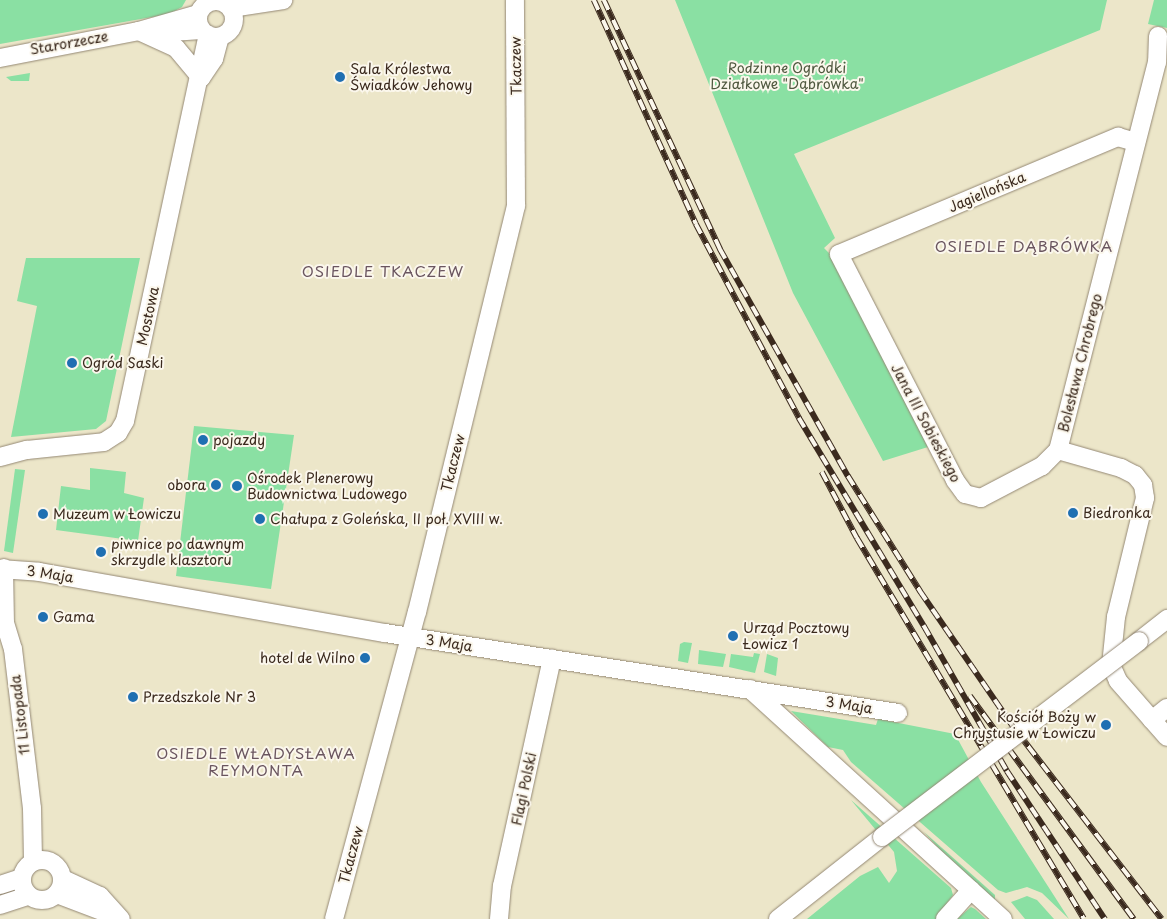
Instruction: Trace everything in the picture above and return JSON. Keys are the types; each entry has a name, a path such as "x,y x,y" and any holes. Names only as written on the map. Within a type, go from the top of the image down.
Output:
{"street":[{"name":"Tkaczew","path":"334,919 410,637 516,206 515,0"},
{"path":"225,6 231,30 207,29 204,5 225,6 278,2"},
{"name":"Starorzecze","path":"0,58 139,31 207,29"},
{"name":"Mostowa","path":"0,457 27,450 104,442 118,433 125,421 201,78 207,29"},
{"path":"139,31 176,48 201,78"},
{"name":"Bolesława Chrobrego","path":"1152,720 1118,680 1111,664 1116,617 1145,498 1143,485 1135,475 1121,468 1058,450 1157,62 1158,36"},
{"name":"Jagiellońska","path":"839,254 1118,137 1136,142"},
{"name":"Jana III Sobieskiego","path":"839,254 955,480 965,494 981,498 1042,466 1058,450"},
{"name":"3 Maja","path":"2,569 410,637 898,713"},
{"name":"11 Listopada","path":"2,569 2,621 13,649 39,861"},
{"path":"778,919 1167,619"},
{"name":"Flagi Polski","path":"499,919 502,886 552,658"},
{"path":"750,689 1003,919"},
{"path":"1167,708 1152,720 1167,738"},
{"path":"0,885 22,878 39,861 58,867 60,887"},
{"path":"22,878 28,896"},
{"path":"0,905 28,896 44,901 60,887"},
{"path":"60,887 121,919"},
{"path":"945,919 971,890"}],"green space":[{"path":"0,0 186,0 182,7 169,14 0,44"},
{"name":"Rodzinne Ogródki Działkowe \"Dąbrówka\"","path":"675,0 1107,0 1100,30 794,154 835,238 824,248 830,254 928,447 883,461 793,293"},
{"path":"1154,0 1167,0 1167,28 1148,24"},
{"path":"30,73 29,81 11,81 6,77"},
{"name":"Ogród Saski","path":"26,258 140,258 106,421 96,429 11,437 37,306 17,301"},
{"path":"194,426 294,435 271,589 176,576"},
{"path":"90,468 126,472 124,493 144,498 138,541 56,530 61,486 90,490"},
{"path":"15,469 25,470 13,553 4,551"},
{"path":"684,642 692,643 688,663 678,661 680,644"},
{"path":"699,650 726,654 723,667 698,664"},
{"path":"754,653 760,654 755,673 729,667 731,654 753,657"},
{"path":"767,654 778,658 776,676 764,672"},
{"path":"791,711 876,725 878,719 955,734 981,782 1069,919 1042,893 1027,887 1006,893 998,890 851,762 843,750 828,747"},
{"path":"851,800 951,888 953,895 947,903 950,906 938,919 807,919 860,876 878,867 889,883 897,871 894,852"},
{"path":"924,832 995,895 995,902 957,869"},
{"path":"1027,896 1037,900 1054,919 1025,919 1011,902"},
{"path":"971,907 975,909 986,919 957,919"}],"railway":[{"path":"594,0 696,224 799,418 924,626 1007,771 1105,919"},
{"path":"604,0 720,249 848,476 920,591 1015,729 1162,919"},
{"path":"822,472 857,538 1084,919"},
{"path":"970,696 1134,919"}],"place":[{"name":"Sala Królestwa Świadków Jehowy","path":"340,77"},
{"name":"Ogród Saski","path":"72,363"},
{"name":"pojazdy","path":"203,440"},
{"name":"obora","path":"216,485"},
{"name":"Ośrodek Plenerowy Budownictwa Ludowego","path":"237,486"},
{"name":"Biedronka","path":"1073,513"},
{"name":"Muzeum w Łowiczu","path":"43,514"},
{"name":"Chałupa z Goleńska, II poł. XVIII w.","path":"260,519"},
{"name":"piwnice po dawnym skrzydle klasztoru","path":"101,552"},
{"name":"Gama","path":"43,617"},
{"name":"Urząd Pocztowy Łowicz 1","path":"733,636"},
{"name":"hotel de Wilno","path":"365,658"},
{"name":"Przedszkole Nr 3","path":"133,697"},
{"name":"Kościół Boży w Chrystusie w Łowiczu","path":"1106,725"}],"district":[{"name":"OSIEDLE DĄBRÓWKA","path":"1024,246"},
{"name":"OSIEDLE TKACZEW","path":"383,271"},
{"name":"OSIEDLE WŁADYSŁAWA REYMONTA","path":"256,760"}]}
